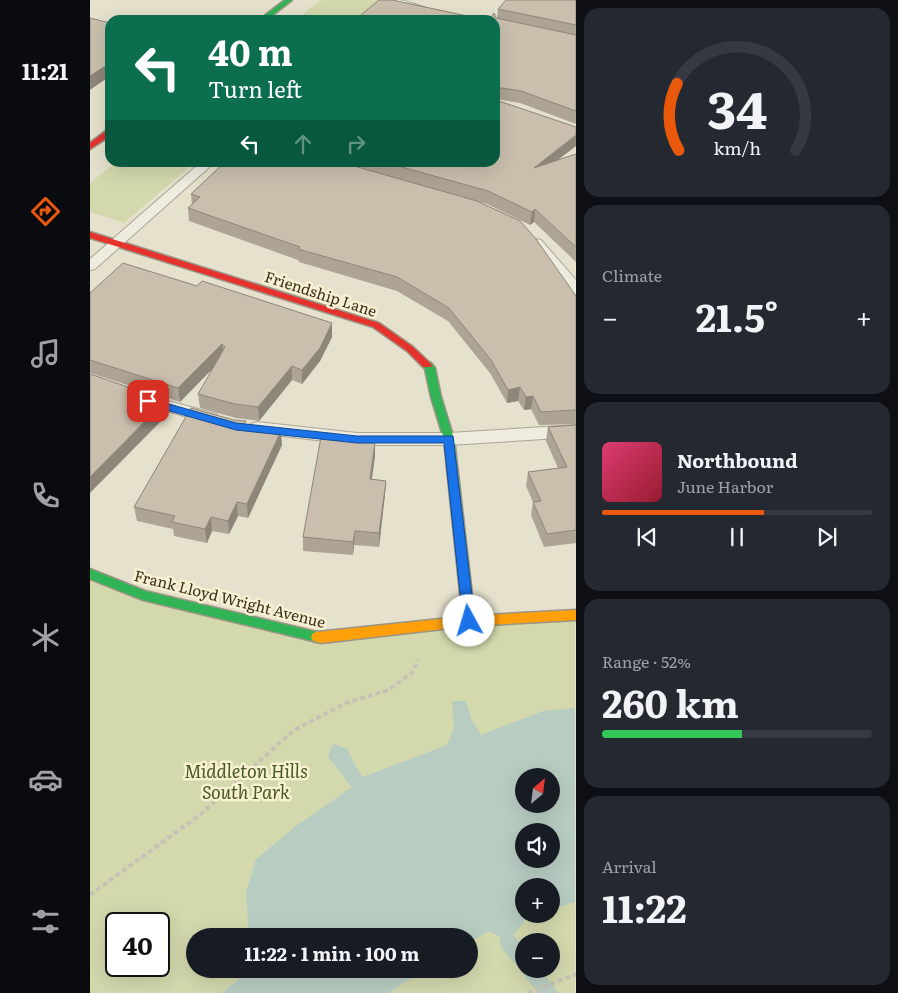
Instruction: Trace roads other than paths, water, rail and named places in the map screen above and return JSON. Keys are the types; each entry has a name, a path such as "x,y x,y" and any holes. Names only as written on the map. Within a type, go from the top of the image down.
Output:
{"street":[{"path":"269,15 289,0"},
{"path":"90,147 105,136"},
{"name":"Friendship Lane","path":"90,235 376,325 410,350 430,368 436,397 449,439 469,621"},
{"name":"Frank Lloyd Wright Avenue","path":"90,574 144,595 321,638 469,621 576,615"}],"lane":[{"path":"402,0 400,1 412,8 438,13"},
{"path":"90,266 203,167"},
{"path":"529,236 576,290"},
{"path":"132,395 228,424"},
{"path":"246,427 357,439 449,439 576,431"}],"waterway":[{"path":"508,942 515,950"},
{"path":"537,978 549,993"}],"park label":[{"name":"Middleton Hills South Park","path":"246,780"}]}
